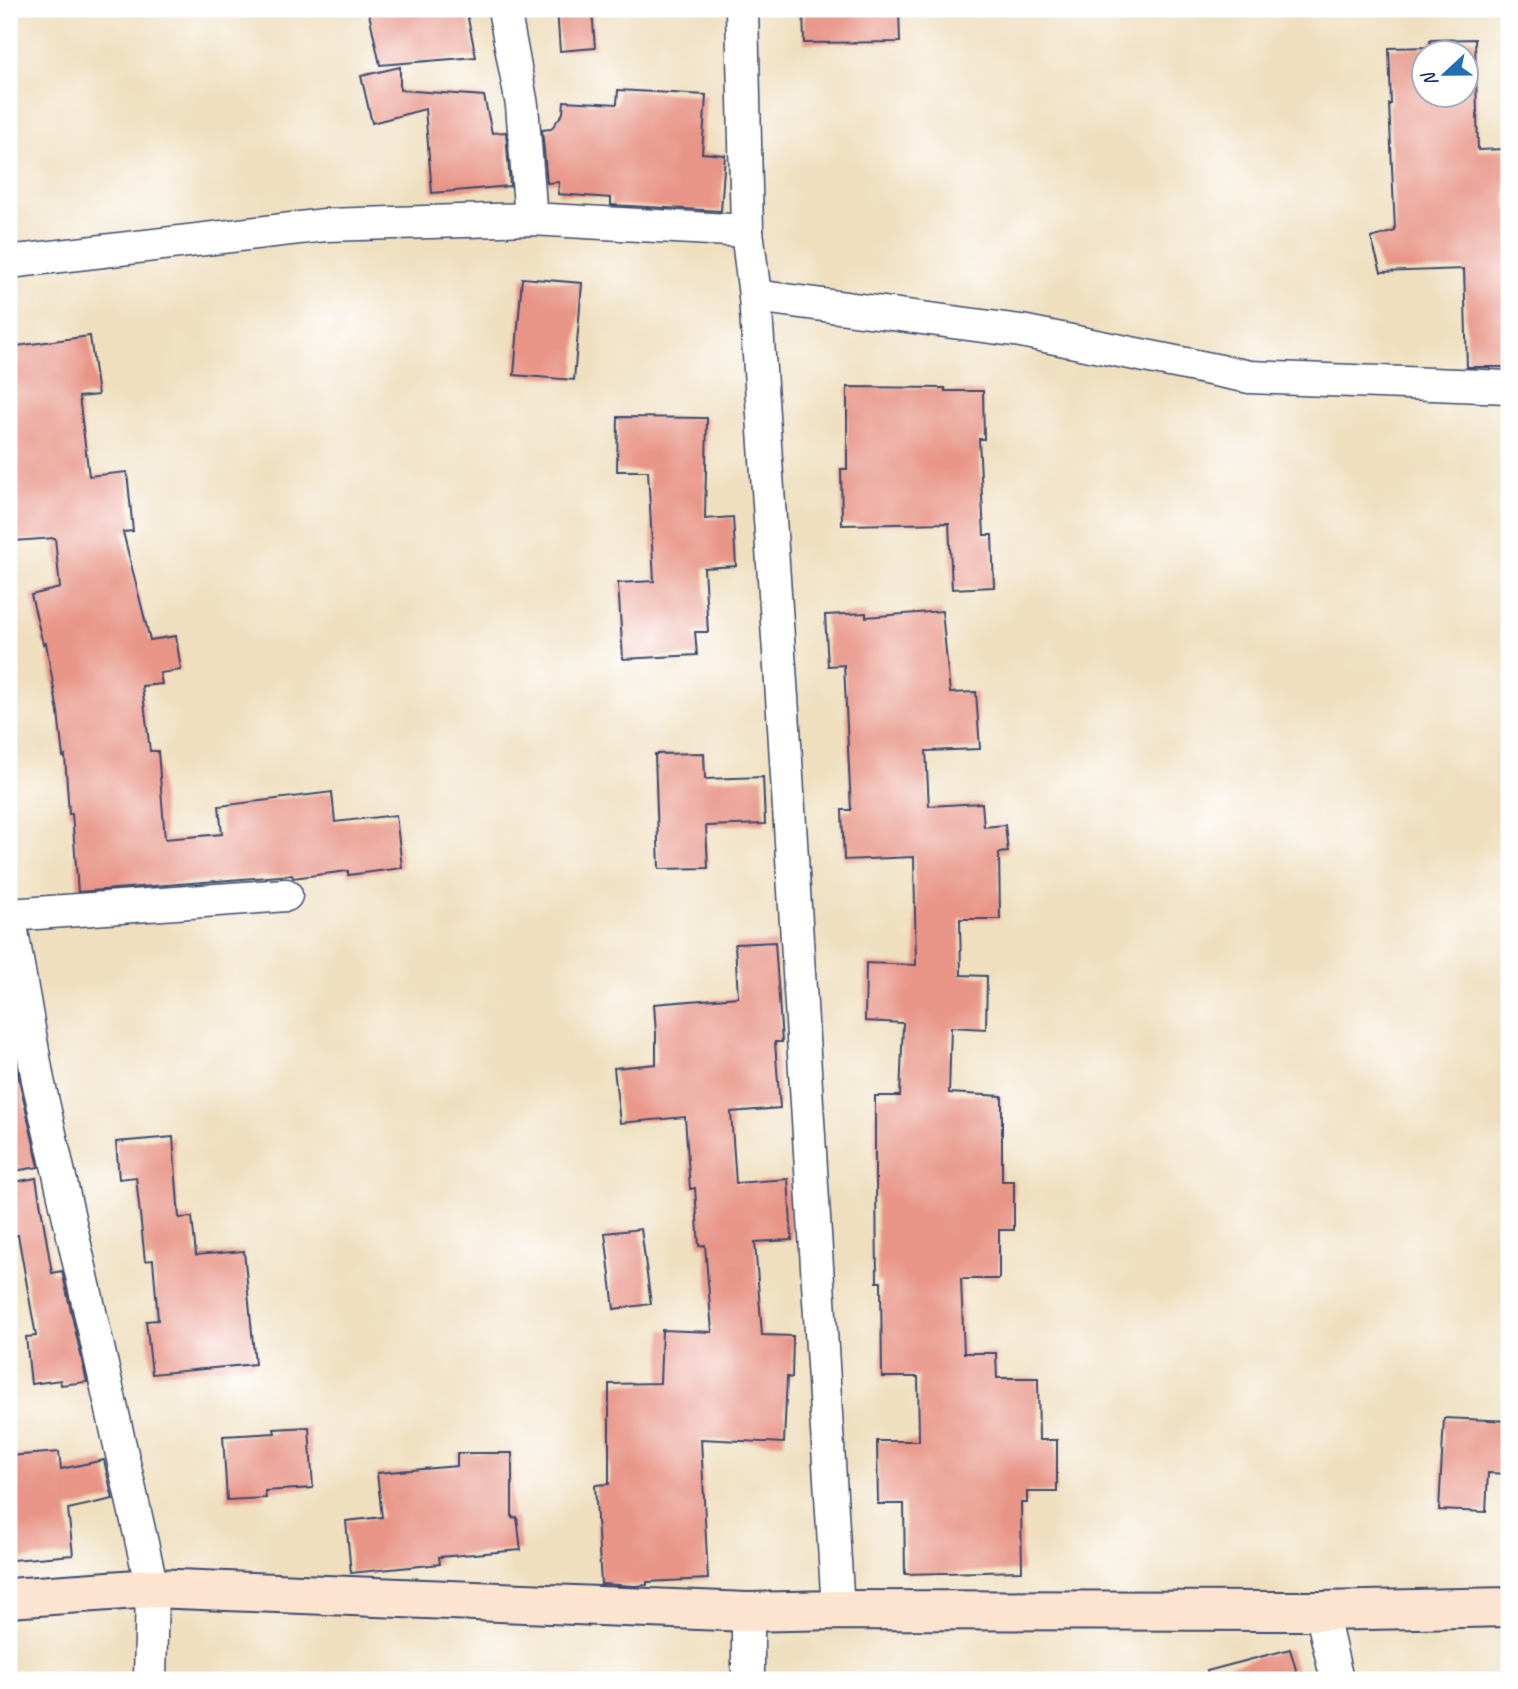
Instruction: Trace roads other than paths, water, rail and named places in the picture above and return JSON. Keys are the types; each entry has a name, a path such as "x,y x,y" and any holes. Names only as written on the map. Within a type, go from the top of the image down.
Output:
{"street":[{"path":"504,9 522,105 531,219"},
{"path":"742,9 747,231 755,296 784,727 838,1610"},
{"path":"9,262 325,225 531,219 747,231"},
{"path":"755,296 1021,331 1250,377 1509,387"},
{"path":"150,1680 152,1588 38,1080 9,915 286,895"},
{"path":"9,1598 152,1588 748,1612 1321,1611 1509,1607"},
{"path":"1321,1611 1337,1680"},
{"path":"748,1612 748,1680"}]}
